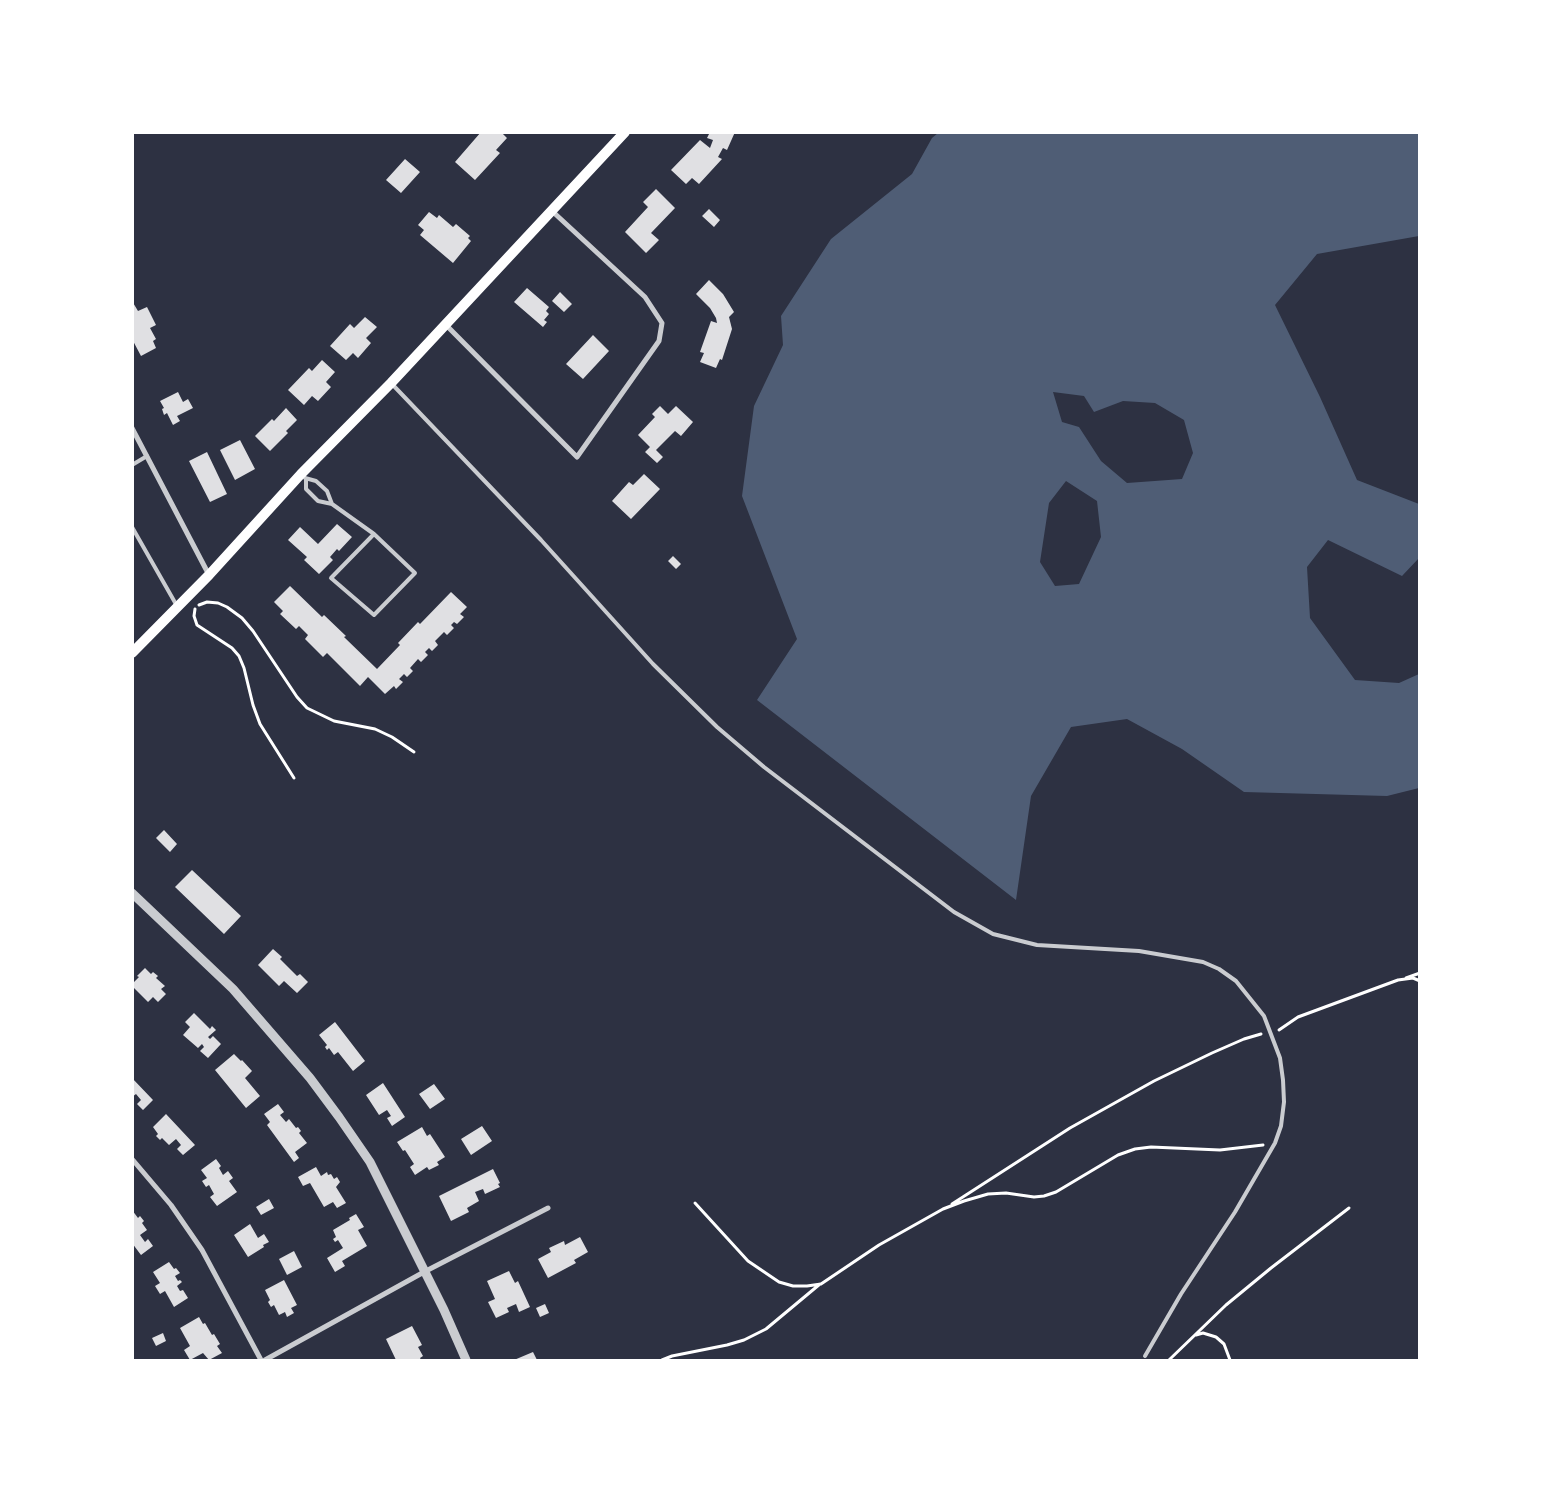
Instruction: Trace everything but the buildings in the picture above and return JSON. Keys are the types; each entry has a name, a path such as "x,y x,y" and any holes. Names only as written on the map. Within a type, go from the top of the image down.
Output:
{"main road":[{"path":"132,653 304,476 625,132"}],"street":[{"path":"445,324 576,457 660,341 662,323 645,297 552,211"},
{"path":"132,428 209,575"},
{"path":"132,893 233,990 310,1078 370,1162 444,1310 466,1360"},
{"path":"132,1159 171,1205 202,1250 263,1360 424,1272 548,1208"}],"lane":[{"path":"391,384 541,540 653,664 716,727 764,767 954,912 993,934 1037,945 1139,951 1203,962 1236,981 1264,1016 1280,1058 1284,1102 1275,1143 1235,1212 1181,1294 1145,1356"},
{"path":"132,465 147,456"},
{"path":"304,476 316,481 327,492 332,504"},
{"path":"304,476 306,489 318,501 332,504 374,534 415,574 374,615 330,578 374,534"},
{"path":"132,527 177,607"}],"path":[{"path":"294,778 260,724 253,705 244,668 238,656 232,648 197,625 194,611 199,605 207,602 218,603 242,618 253,631 296,697 307,708 334,721 375,729 392,737 414,752"},
{"path":"662,1360 672,1356 744,1340 766,1329 821,1284 878,1245 970,1193 1070,1128 1154,1081 1244,1039 1260,1034 1272,1034 1298,1017 1420,972"},
{"path":"1398,980 1413,978 1420,980"},
{"path":"943,1209 988,1194 1006,1192 1034,1197 1050,1194 1118,1155 1135,1149 1151,1147 1220,1150 1275,1143"},
{"path":"695,1203 748,1261 779,1282 793,1286 821,1284"},
{"path":"1169,1360 1226,1305 1350,1208"},
{"path":"1195,1336 1203,1333 1216,1337 1224,1344 1230,1360"}],"water":[{"path":"938,133 1419,133 1419,236 1317,254 1275,305 1320,397 1357,480 1419,504 1419,558 1402,576 1328,540 1307,567 1310,618 1355,680 1399,683 1419,674 1419,788 1387,796 1244,792 1182,749 1127,719 1071,727 1031,796 1016,900 757,700 797,639 742,496 754,406 783,345 781,316 831,239 912,174 932,138","holes":["1053,392 1084,396 1094,412 1123,401 1155,403 1184,420 1193,453 1182,479 1127,483 1101,461 1079,427 1062,422","1066,481 1097,501 1101,537 1079,584 1055,586 1040,562 1049,503"]}]}
